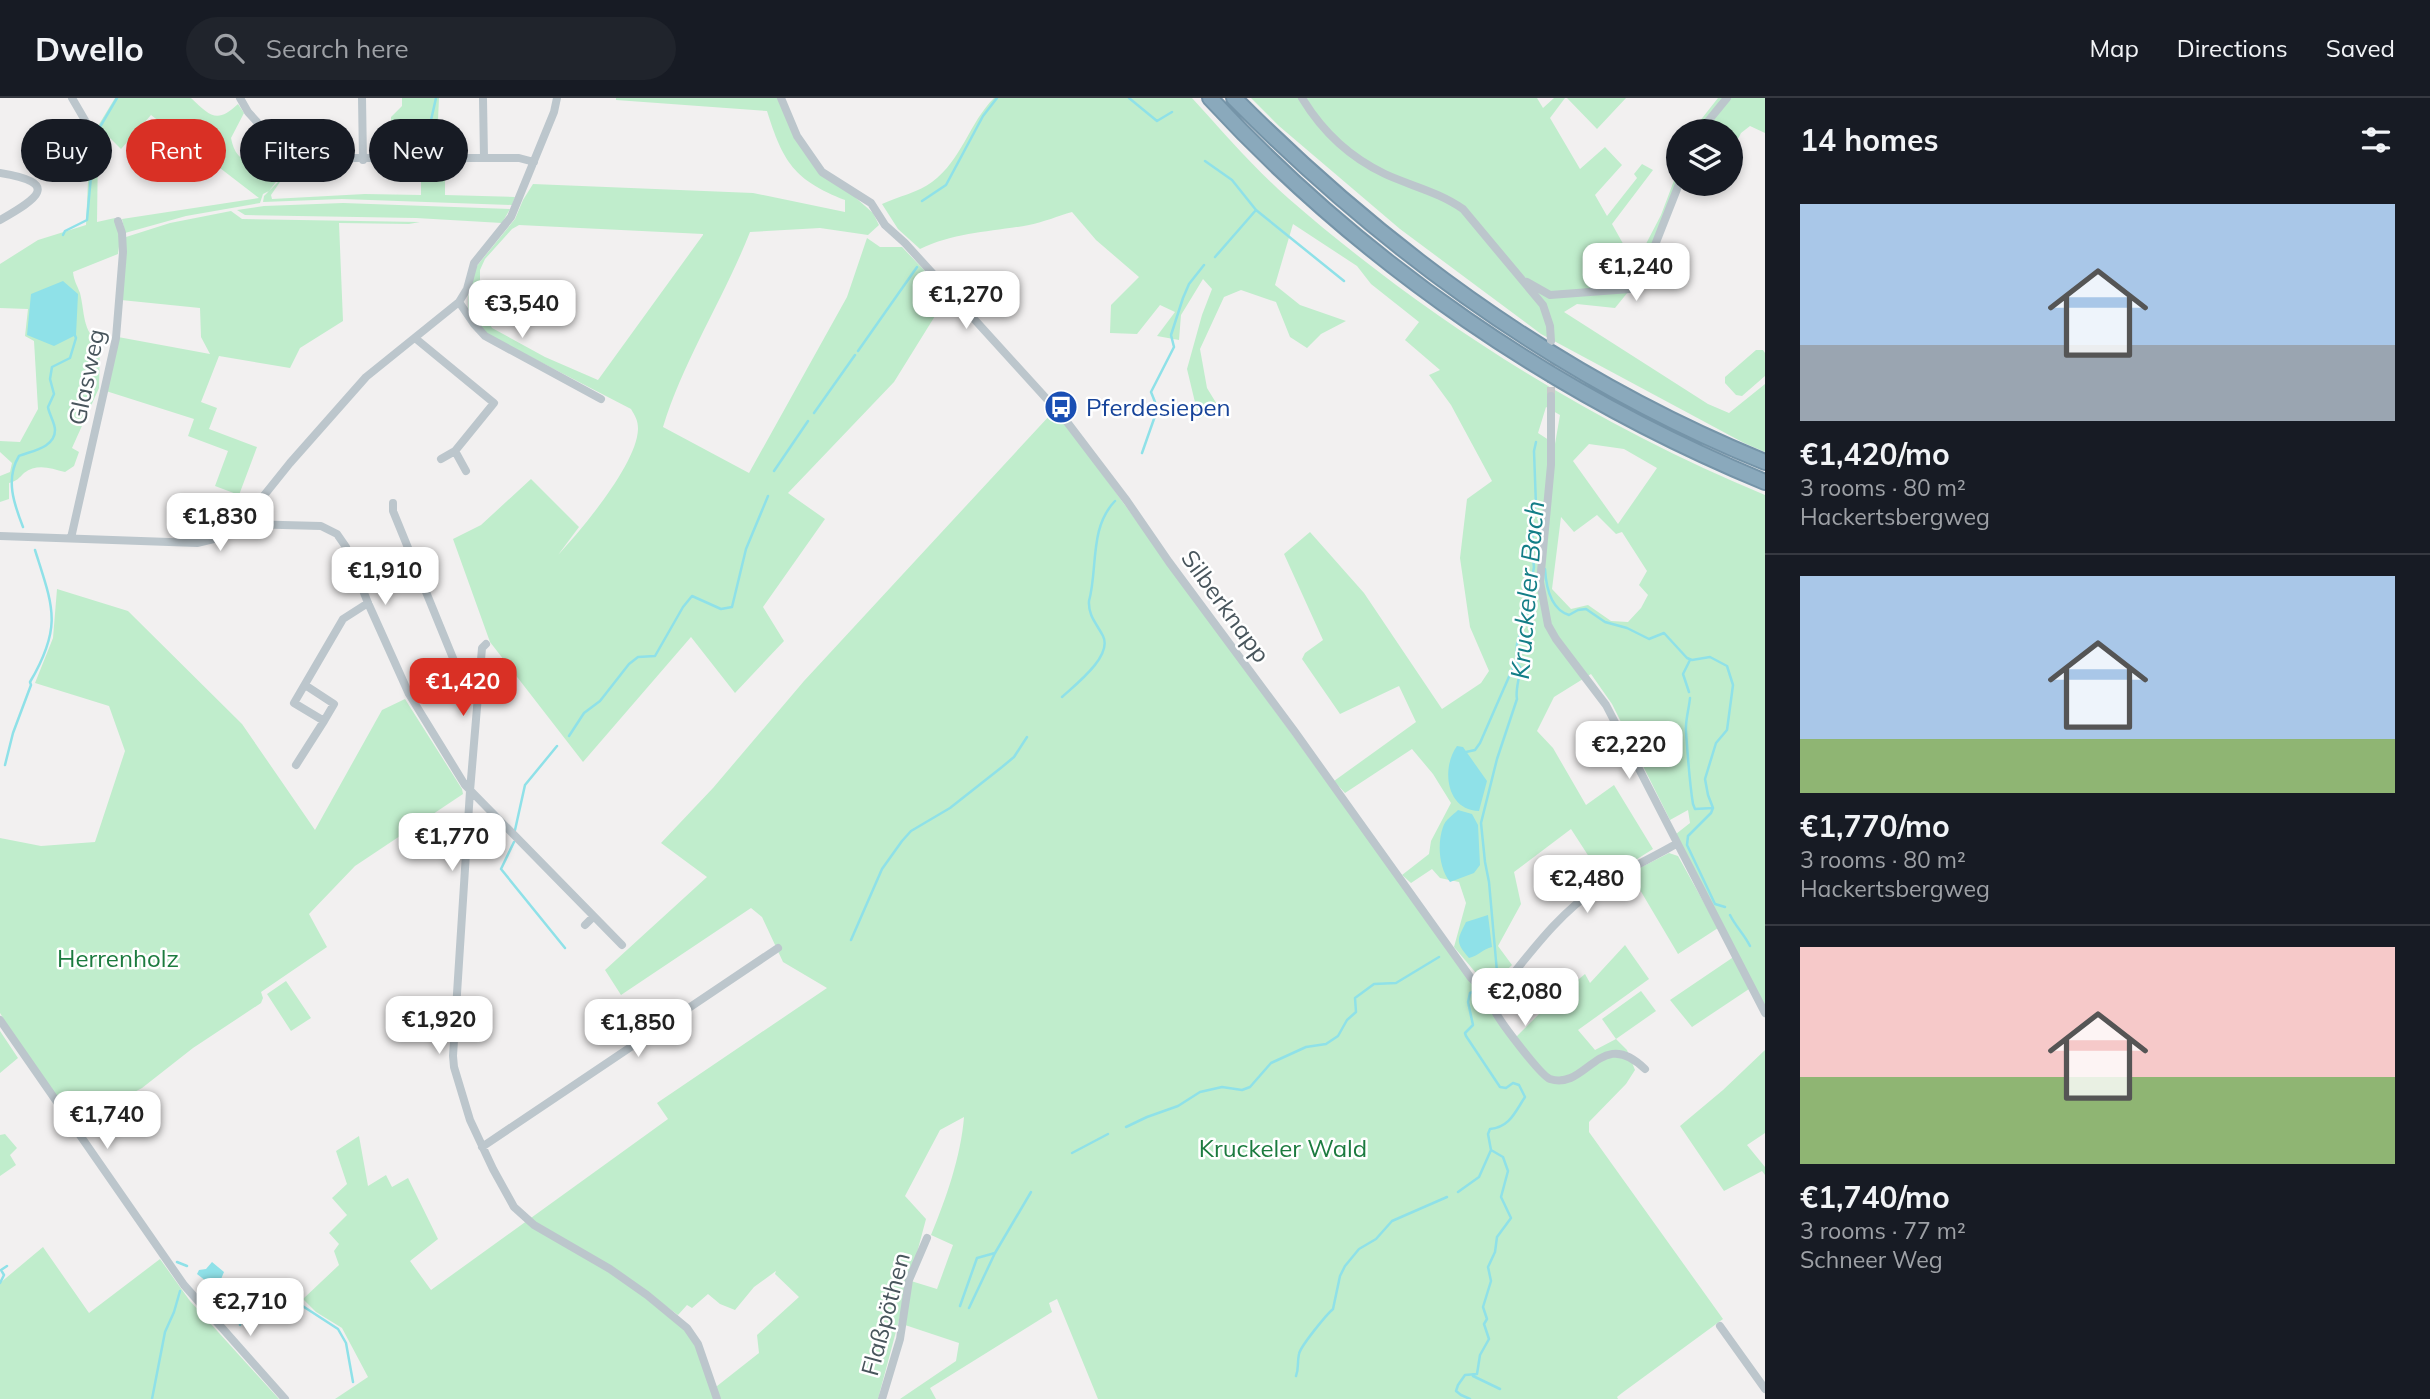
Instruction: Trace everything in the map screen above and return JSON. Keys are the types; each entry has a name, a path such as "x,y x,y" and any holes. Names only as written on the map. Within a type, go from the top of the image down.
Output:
{"highway":[{"path":"1210,98 1264,153 1337,220 1440,301 1543,369 1609,407 1719,463 1765,482"},
{"path":"1234,98 1340,200 1405,253 1489,313 1546,351 1620,394 1765,462"}],"street":[{"path":"72,98 84,119"},
{"path":"240,98 248,112 269,135 297,153 319,160 519,158 534,162"},
{"path":"362,98 363,160"},
{"path":"0,536 197,543 222,537 241,524 359,384 459,302 467,289 474,263 511,217 557,98"},
{"name":"Silberknapp","path":"780,98 797,136 822,172 871,203 885,225 905,243 1064,418 1543,1075 1550,1079 1568,1078 1613,1054 1624,1054 1645,1069"},
{"path":"1302,98 1328,134 1361,161 1385,174 1449,199 1463,209 1543,305 1550,326 1550,341"},
{"path":"1710,119 1727,98"},
{"path":"483,99 485,158"},
{"path":"0,173 30,179 37,191 35,199 0,220"},
{"path":"1519,277 1550,295 1630,289 1642,278 1674,196"},
{"name":"Glasweg","path":"71,538 116,338 123,252 118,221"},
{"path":"459,302 485,336 601,399"},
{"path":"415,338 494,403 455,450 441,459"},
{"path":"1551,396 1550,465 1540,582 1548,625 1606,705 1765,1013"},
{"path":"455,450 466,471"},
{"path":"393,503 393,511 455,663 409,694"},
{"path":"241,524 321,526 342,541 409,694 470,792 621,946"},
{"path":"357,576 410,554"},
{"path":"324,721 293,703 344,618 368,603"},
{"path":"484,646 470,792 454,1067 470,1120 514,1207 534,1225 610,1269 687,1328 698,1344 717,1399"},
{"path":"296,765 334,704 304,685"},
{"path":"1486,994 1499,991 1553,927 1582,899 1676,844"},
{"path":"585,925 593,917"},
{"path":"482,1147 778,948"},
{"path":"0,1020 188,1291 285,1399"},
{"name":"Flaßpöthen","path":"882,1399 900,1339 909,1280 927,1238"},
{"path":"1720,1326 1765,1389"}],"green space":[{"path":"115,98 191,98 209,113 219,116 238,104 244,113 231,138 240,156 240,182 276,182 263,194 260,203 186,216 125,233 122,219 259,198 226,173 226,119 156,119 151,115 147,119 126,119 126,143 121,149 112,140 112,119 102,119"},
{"path":"402,98 439,98 438,119 391,119 402,106"},
{"path":"778,98 820,175 847,190 873,213 879,225 868,235 820,228 750,232 682,377 663,427 749,473 847,297 867,238 880,247 902,247 948,295 894,382 788,493 825,519 763,607 784,641 735,693 691,637 583,762 490,642 453,539 481,525 531,479 579,527 558,555 594,513 619,477 635,443 638,429 636,418 631,409 488,335 476,324 468,310 468,297 476,267 515,219 533,184 753,193 845,212 845,200 814,185 793,167 779,144 767,111 616,100","holes":["519,225 703,234 598,380 545,357 492,328 483,313 480,270 485,259 512,229"]},
{"path":"994,98 1192,98 1250,162 1288,198 1397,286 1455,327 1575,402 1701,467 1765,495 1765,1007 1676,834 1690,823 1688,810 1670,820 1612,704 1591,674 1554,697 1537,731 1553,748 1586,805 1614,785 1653,849 1604,880 1571,829 1514,872 1521,904 1498,946 1512,965 1493,983 1476,973 1454,947 1466,903 1459,882 1440,878 1432,869 1411,883 1402,875 1429,854 1431,841 1451,803 1433,774 1412,749 1345,793 1334,781 1416,722 1399,686 1340,714 1302,659 1305,653 1323,640 1284,554 1310,532 1364,593 1442,709 1481,683 1489,671 1470,627 1460,558 1467,499 1492,481 1451,405 1429,375 1440,370 1405,340 1419,322 1371,284 1357,266 1293,224 1275,285 1300,305 1346,321 1321,334 1307,348 1290,337 1276,302 1241,290 1224,297 1200,349 1207,388 1218,406 1199,419 1187,369 1212,289 1203,279 1181,315 1179,340 1157,336 1175,312 1160,305 1137,334 1110,333 1111,305 1139,277 1096,240 1072,212 1029,225 960,236 920,249 898,229 882,204 921,189 942,173","holes":["1546,407 1560,415 1555,444 1538,433","1589,444 1624,449 1657,468 1618,524 1573,461","1597,515 1616,534 1622,532 1647,571 1639,585 1648,595 1641,608 1628,622 1611,621 1588,605 1571,609 1552,589 1561,517 1574,532"]},
{"path":"1251,98 1537,98 1543,108 1554,98 1565,98 1550,118 1580,169 1605,147 1622,165 1595,195 1607,216 1637,178 1634,174 1642,164 1653,170 1612,224 1635,265 1668,196 1673,196 1641,276 1615,308 1577,304 1564,312 1708,404 1729,413 1765,384 1765,452 1541,334 1400,229 1279,126"},
{"path":"1567,98 1626,98 1597,129"},
{"path":"1718,98 1765,98 1765,133 1750,126 1743,131 1743,119 1701,119"},
{"path":"88,182 98,182 97,222 115,218 120,239 118,254 73,272 87,327 100,344 99,388 72,448 79,452 74,466 65,472 44,467 29,470 9,483 9,499 0,502 0,476 10,472 12,463 0,452 0,441 20,442 38,409 34,341 25,336 28,309 0,308 0,264 38,240 86,225"},
{"path":"278,182 271,195 272,199 365,194 421,195 421,182 445,182 445,195 515,197 512,205 342,199 263,202 264,196"},
{"path":"343,203 510,209 502,223 416,218 245,215 237,210 264,206"},
{"path":"231,211 242,219 420,222 339,223 343,321 300,348 290,368 219,356 201,402 217,408 209,429 257,447 239,495 215,486 228,451 188,436 194,419 106,391 118,337 210,354 201,337 200,308 121,300 126,237 170,223"},
{"path":"1756,350 1763,350 1765,353 1765,376 1742,396 1736,395 1725,383 1725,377"},
{"name":"Kruckeler Wald","path":"1051,414 1058,418 1060,416 1514,1039 1550,1003 1585,974 1590,983 1625,945 1649,979 1578,1030 1595,1050 1616,1039 1627,1050 1635,1070 1626,1084 1589,1122 1589,1132 1723,1319 1622,1393 1618,1399 1098,1399 1057,1299 1049,1303 1052,1312 930,1388 936,1399 900,1399 956,1361 959,1343 905,1325 911,1281 937,1289 953,1245 931,1235 952,1177 964,1117 940,1130 905,1196 926,1219 878,1399 335,1399 368,1377 342,1328 316,1312 303,1299 339,1265 334,1251 339,1244 329,1233 347,1215 332,1198 347,1184 336,1151 359,1136 368,1186 386,1175 392,1187 408,1178 438,1239 410,1261 431,1290 668,1119 657,1103 827,988 783,962 762,917 751,908 621,995 605,970 707,877 661,843 713,788 804,681","holes":["776,1271 775,1274 799,1297 757,1335 759,1353 712,1390 696,1346 684,1329 652,1296 678,1315 687,1305 692,1308 708,1294 720,1304 735,1310 754,1287"]},
{"name":"Herrenholz","path":"57,589 128,611 242,724 315,830 382,710 405,699 463,794 355,866 309,914 327,947 261,992 261,1003 193,1048 142,1088 127,1096 93,1101 70,1116 0,1013 0,838 41,846 95,842 125,751 109,706 35,683 53,638"},
{"path":"1669,853 1678,856 1718,928 1678,954 1630,873"},
{"path":"1735,956 1752,987 1692,1027 1670,1000"},
{"path":"286,981 311,1018 291,1031 267,994"},
{"path":"1641,991 1656,1011 1616,1039 1602,1019"},
{"path":"0,1031 18,1058 0,1073"},
{"path":"1765,1050 1765,1133 1747,1145 1765,1167 1765,1175 1762,1171 1724,1191 1680,1126"},
{"path":"5,1134 17,1148 10,1155 16,1165 0,1176 0,1135"},
{"path":"43,1247 89,1313 160,1259 190,1301 279,1399 0,1399 0,1283"}],"water":[{"path":"63,281 78,294 76,335 54,346 27,335 31,294"},
{"path":"1457,746 1463,747 1487,781 1479,811 1459,804 1453,796 1448,776 1452,755"},
{"path":"1458,810 1472,814 1478,825 1480,865 1474,873 1450,882 1441,863 1440,841 1444,824"},
{"path":"1488,915 1492,947 1469,958 1459,944 1461,932 1466,922"},
{"path":"212,1262 224,1272 221,1279 211,1285 197,1274"}],"waterway":[{"path":"105,119 117,98"},
{"path":"431,119 436,98"},
{"path":"922,201 946,185 983,116 997,98"},
{"name":"Kruckeler Bach","path":"1129,98 1157,121 1172,112"},
{"name":"Kruckeler Bach","path":"1205,161 1232,180 1256,210 1344,281"},
{"path":"63,235 65,231 87,220 90,182"},
{"path":"1215,257 1256,210"},
{"path":"1142,453 1155,416 1155,402 1151,392 1174,347 1171,335 1183,298 1189,284 1204,265"},
{"path":"858,351 917,267"},
{"path":"23,527 12,492 12,474 19,456 47,445 54,436 55,427 48,407 54,394 50,379 52,367 70,358 76,338 74,333"},
{"path":"814,413 855,355"},
{"path":"774,471 808,421"},
{"name":"Kruckeler Bach","path":"1487,980 1497,972 1481,823 1497,759 1517,699 1520,667 1516,662 1517,644 1532,595 1530,589 1534,567 1531,541 1535,531 1529,517 1536,506 1536,442"},
{"path":"569,736 584,713 600,701 629,664 638,657 655,656 692,596 721,609 732,607 746,549 768,496"},
{"path":"1062,697 1091,670 1103,652 1103,636 1091,616 1089,601 1101,524 1115,501"},
{"path":"5,765 30,682 51,631 50,602 35,550"},
{"path":"1545,569 1550,596 1557,608 1563,612 1569,615 1586,609 1605,622 1627,628 1649,639 1664,633 1687,658 1692,660 1710,657 1727,666 1733,685 1727,730 1716,743 1705,779 1713,808 1688,836 1687,845 1715,904 1725,907"},
{"path":"1689,692 1683,674 1690,660"},
{"path":"1466,752 1475,750 1480,743 1515,663"},
{"path":"1690,698 1686,728 1693,804 1695,809 1713,808"},
{"path":"851,940 882,869 902,841 911,831 950,808 1002,767 1014,757 1027,737"},
{"path":"515,830 525,785 557,746"},
{"path":"514,842 501,869 565,948"},
{"path":"1730,915 1750,946"},
{"path":"1126,1127 1178,1106 1200,1092 1222,1087 1242,1090 1250,1087 1271,1063 1306,1047 1326,1044 1338,1036 1347,1020 1356,1012 1355,998 1374,984 1396,983 1439,957"},
{"name":"Kruckeler Bach","path":"1470,1399 1456,1391 1465,1375 1477,1374 1480,1355 1489,1339 1484,1324 1487,1319 1483,1307 1491,1281 1488,1267 1495,1252 1497,1237 1511,1218 1501,1197 1508,1171 1503,1157 1491,1150 1488,1134 1490,1129 1507,1122 1525,1097 1519,1085 1513,1083 1506,1088 1500,1087 1466,1036 1465,1033 1473,1025 1468,1002 1470,993 1475,991"},
{"path":"1072,1153 1108,1134"},
{"path":"1458,1192 1479,1177 1491,1150"},
{"path":"969,1308 995,1253 1031,1192"},
{"path":"1296,1376 1300,1350 1333,1309 1340,1276 1359,1249 1376,1239 1392,1221 1447,1197"},
{"path":"960,1306 977,1258 995,1253"},
{"path":"177,1262 187,1266"},
{"path":"0,1283 4,1275 1,1270 7,1266"},
{"path":"221,1279 255,1292 281,1292 338,1329 346,1343 353,1382"},
{"path":"232,1286 241,1302 240,1325"},
{"path":"152,1399 165,1332 180,1291"},
{"path":"1473,1376 1500,1389"}],"tunnel":[{"path":"1551,351 1551,396"}],"place":[{"name":"Pferdesiepen","path":"1061,407"}]}
